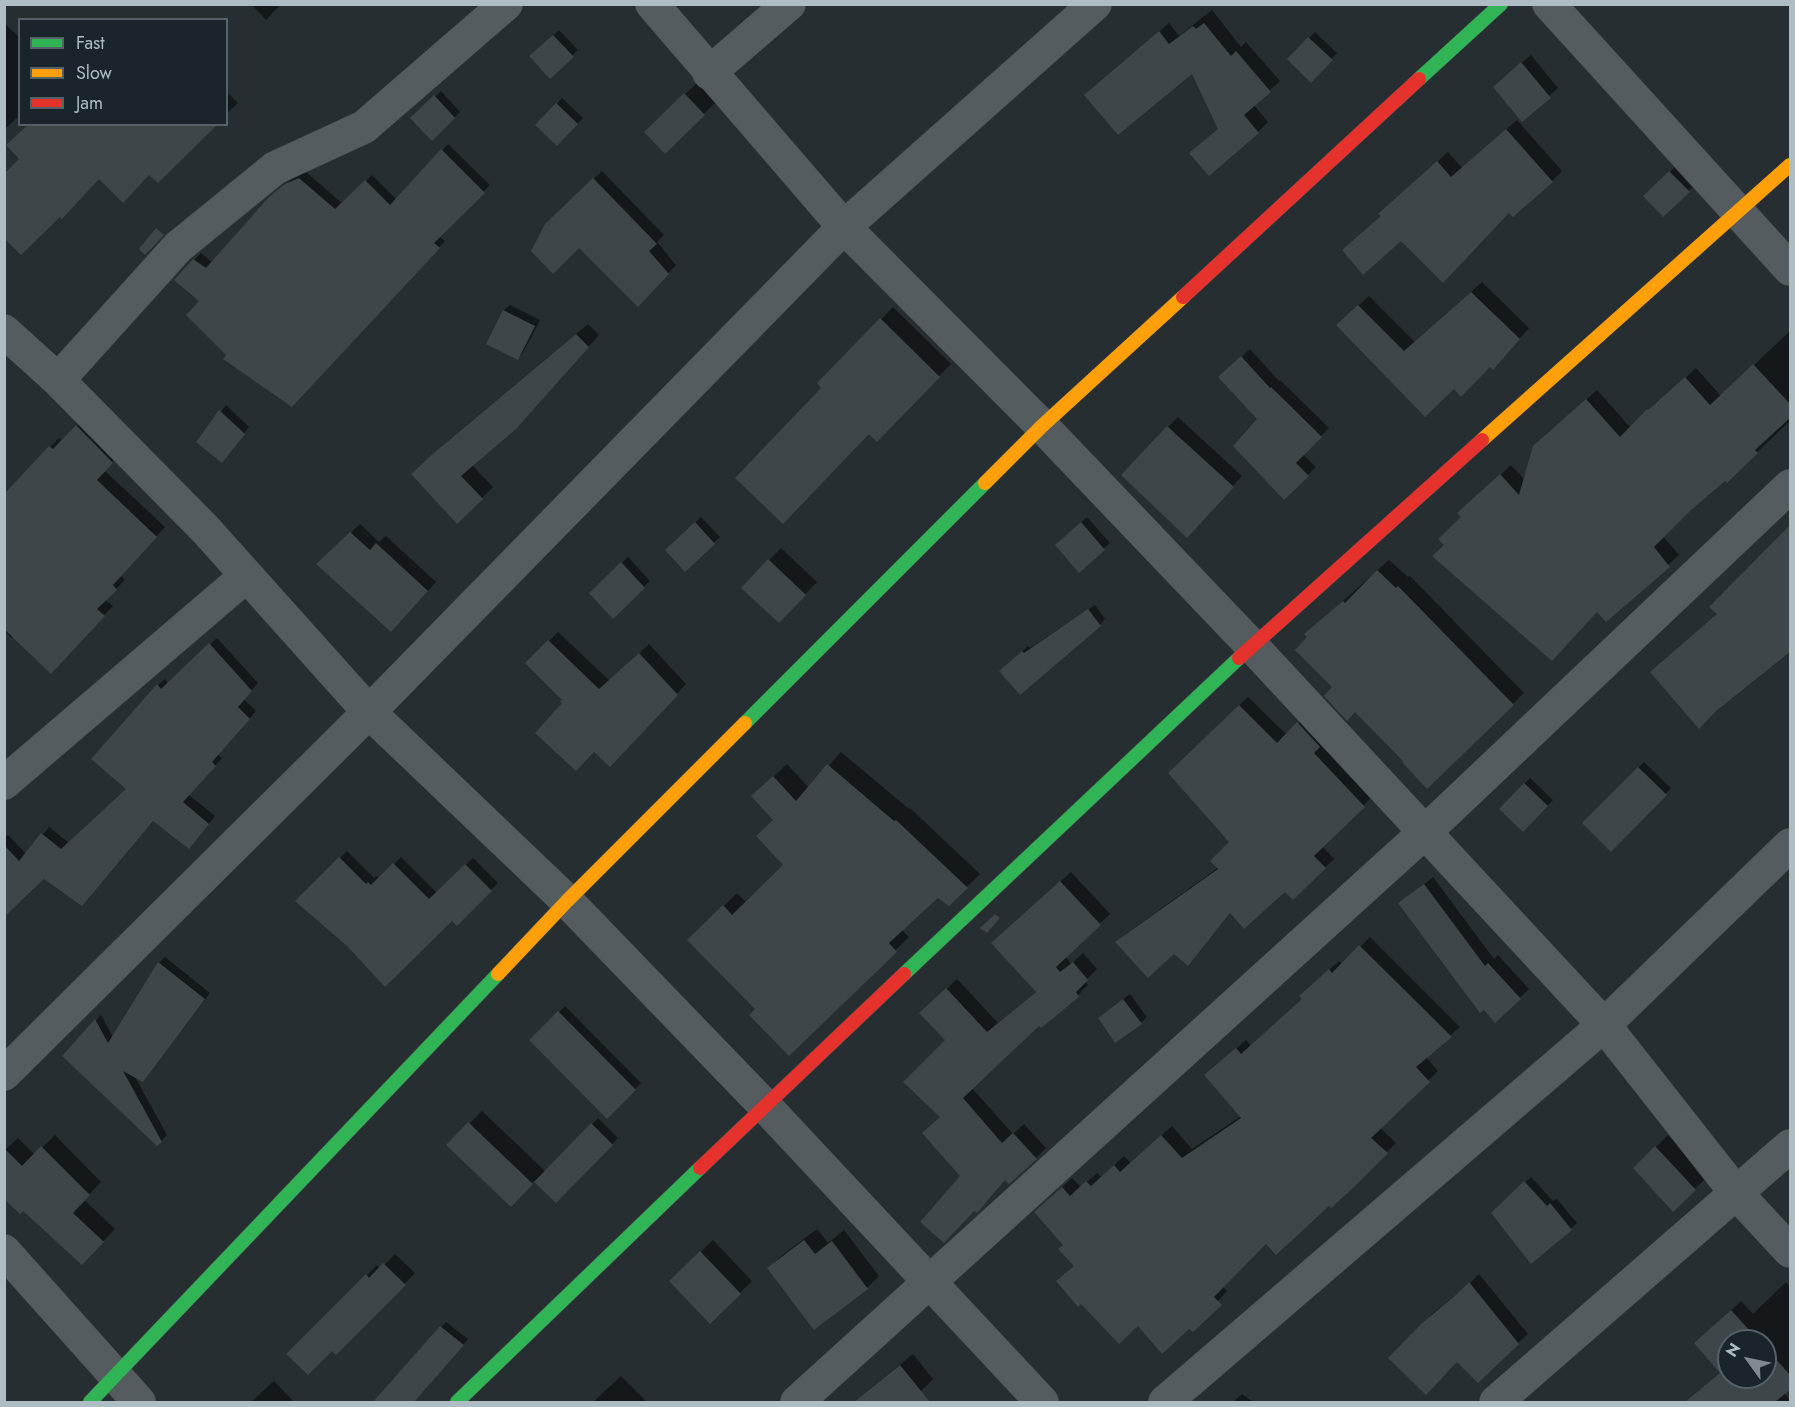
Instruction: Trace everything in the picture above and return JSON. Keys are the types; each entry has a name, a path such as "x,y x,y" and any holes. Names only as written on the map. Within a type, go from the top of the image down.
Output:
{"street":[{"path":"58,380 178,247 275,168 364,127 506,4"},
{"path":"652,4 844,227 1042,426 1252,646 1604,1025 1737,1194 1791,1251"},
{"path":"710,73 789,4"},
{"path":"4,1074 369,712 844,227 1095,4"},
{"path":"90,1402 567,901 1042,426 1501,4"},
{"path":"1549,4 1791,269"},
{"path":"457,1402 765,1106 1252,646 1791,165"},
{"path":"4,331 58,380 206,530 369,712 567,901 765,1106 1042,1402"},
{"path":"797,1402 1424,833 1791,486"},
{"path":"4,783 246,576"},
{"path":"1165,1402 1604,1025 1791,845"},
{"path":"1496,1402 1791,1146"},
{"path":"4,1251 139,1402"}],"building":[{"path":"1204,23 1231,56 1236,51 1271,92 1244,115 1259,133 1209,176 1189,153 1218,129 1192,74 1118,135 1084,95 1159,31 1169,44 1193,26 1196,29"},
{"path":"553,35 574,57 550,79 529,56"},
{"path":"1308,37 1333,60 1311,83 1287,59"},
{"path":"1521,62 1551,98 1522,122 1493,87"},
{"path":"684,93 705,115 665,154 644,132"},
{"path":"434,95 455,118 432,141 410,118"},
{"path":"556,103 578,124 557,146 535,125"},
{"path":"27,126 216,126 158,183 149,175 123,203 99,179 62,219 60,217 21,255 4,238 4,174 19,159 6,145"},
{"path":"1506,129 1553,182 1513,217 1509,213 1443,283 1401,241 1363,275 1342,250 1381,216 1378,214 1437,161 1451,177"},
{"path":"441,149 485,193 434,243 440,248 292,407 223,359 226,355 186,315 199,301 174,280 193,259 206,268 269,197 285,184 299,178 335,209 365,180 390,205"},
{"path":"1669,171 1690,192 1663,217 1643,196"},
{"path":"593,178 657,244 649,251 669,274 638,307 579,248 553,274 531,251 545,224"},
{"path":"156,228 164,235 145,255 139,249"},
{"path":"1471,292 1520,339 1493,370 1490,367 1461,397 1454,389 1425,417 1336,325 1358,305 1404,351"},
{"path":"503,310 535,326 518,360 486,344"},
{"path":"880,318 940,377 877,442 869,434 783,524 735,478 821,388 817,383"},
{"path":"576,334 589,347 516,429 461,476 483,499 457,524 411,474"},
{"path":"1241,356 1270,388 1322,437 1296,463 1309,476 1284,500 1233,446 1257,419 1218,377"},
{"path":"1753,364 1791,405 1791,417 1755,450 1758,453 1727,483 1725,481 1690,511 1654,547 1670,567 1606,622 1597,612 1552,661 1432,556 1444,545 1438,539 1461,517 1457,513 1500,474 1519,495 1533,446 1586,399 1620,437 1647,409 1685,377 1710,405"},
{"path":"219,410 245,434 222,463 196,442"},
{"path":"76,425 113,463 97,480 157,537 113,585 117,590 97,609 105,616 51,674 4,629 4,494 49,446 53,449"},
{"path":"1167,426 1234,487 1187,538 1121,475"},
{"path":"695,522 715,544 685,572 665,550"},
{"path":"1081,522 1105,550 1079,573 1055,545"},
{"path":"1791,524 1791,651 1716,711 1699,729 1650,672 1717,614 1709,607"},
{"path":"350,532 370,550 376,543 428,591 391,632 316,564"},
{"path":"768,559 806,595 779,623 741,588"},
{"path":"621,562 645,588 613,619 589,593"},
{"path":"1377,570 1396,588 1398,586 1514,705 1427,789 1355,712 1347,721 1324,696 1332,687 1295,650 1307,637 1304,634 1343,601 1345,603"},
{"path":"1088,609 1101,626 1020,695 999,671 1022,651 1024,653"},
{"path":"548,640 599,689 639,653 678,695 610,767 594,752 576,771 535,733 562,703 560,701 562,700 525,663"},
{"path":"209,643 252,691 238,707 250,719 212,762 216,766 183,802 209,824 189,849 153,821 82,906 44,879 4,917 4,845 19,861 41,833 61,849 126,789 91,759 157,684 161,689"},
{"path":"1239,705 1277,743 1297,722 1320,747 1314,753 1365,807 1314,856 1326,868 1293,900 1285,892 1244,929 1230,913 1188,966 1174,954 1148,978 1115,942 1218,869 1210,861 1229,842 1168,773"},
{"path":"827,764 894,821 896,820 968,888 949,906 938,898 889,943 897,952 789,1056 749,1015 755,1009 687,940 723,905 732,915 783,865 756,836 773,820 751,796 773,776 796,801"},
{"path":"1638,767 1667,795 1611,852 1582,823"},
{"path":"1524,783 1548,806 1523,832 1499,809"},
{"path":"339,857 366,884 368,882 371,885 393,863 429,899 465,864 492,891 457,926 452,921 385,987 347,946 295,901"},
{"path":"1060,881 1101,925 1056,967 1060,972 1073,962 1088,980 1076,992 1079,997 1041,1028 1039,1026 963,1098 1002,1143 1013,1133 1037,1159 1009,1184 1005,1180 977,1213 974,1211 944,1243 920,1222 960,1176 922,1133 940,1117 903,1082 945,1040 919,1013 946,988 987,1032 1036,992 991,943"},
{"path":"1424,884 1485,966 1488,963 1521,999 1495,1023 1484,1010 1480,1013 1398,903"},
{"path":"995,914 1000,918 987,933 980,928"},
{"path":"1359,945 1452,1037 1416,1067 1430,1082 1371,1138 1388,1153 1353,1188 1331,1208 1329,1206 1276,1255 1266,1244 1214,1297 1222,1305 1193,1332 1189,1329 1162,1354 1138,1326 1119,1344 1081,1304 1078,1307 1056,1281 1074,1266 1058,1249 1063,1245 1034,1212 1062,1187 1070,1196 1086,1181 1091,1186 1114,1165 1120,1172 1161,1135 1182,1158 1241,1118 1204,1075 1236,1048 1241,1054 1302,999 1299,996 1329,969 1332,973"},
{"path":"158,962 205,999 143,1082 123,1071 162,1142 157,1146 62,1056 95,1019 108,1043"},
{"path":"1123,999 1142,1024 1115,1043 1098,1018"},
{"path":"558,1011 636,1090 607,1119 529,1040"},
{"path":"468,1122 533,1184 511,1207 446,1145"},
{"path":"591,1123 613,1145 556,1203 534,1182"},
{"path":"41,1146 90,1195 73,1213 104,1242 82,1265 23,1211 20,1214 4,1199 4,1148 22,1166"},
{"path":"1655,1146 1696,1190 1673,1212 1633,1168"},
{"path":"1524,1181 1547,1206 1550,1203 1572,1230 1531,1264 1491,1213"},
{"path":"804,1240 815,1254 832,1241 868,1289 814,1330 767,1268"},
{"path":"700,1251 741,1294 710,1324 669,1281"},
{"path":"383,1263 406,1285 336,1355 332,1351 308,1375 286,1354 366,1274 369,1278"},
{"path":"1469,1282 1519,1344 1478,1383 1457,1362 1426,1395 1388,1358 1421,1324"},
{"path":"1731,1310 1748,1329 1717,1329 1717,1370 1694,1343"},
{"path":"440,1326 464,1345 414,1402 373,1402"},
{"path":"1777,1360 1791,1376 1791,1389 1775,1402 1685,1402 1717,1375 1717,1389 1777,1389"},
{"path":"900,1365 930,1402 854,1402"}],"traffic: fast":[{"path":"1419,79 1501,4"},
{"path":"745,723 985,483"},
{"path":"904,974 1239,658"},
{"path":"90,1402 498,974"},
{"path":"457,1402 700,1168"}],"traffic: slow":[{"path":"1482,440 1790,165"},
{"path":"985,483 1042,426 1183,297"},
{"path":"498,974 567,901 745,723"}],"traffic: jam":[{"path":"1183,297 1419,79"},
{"path":"1239,658 1482,440"},
{"path":"700,1168 904,974"}]}
